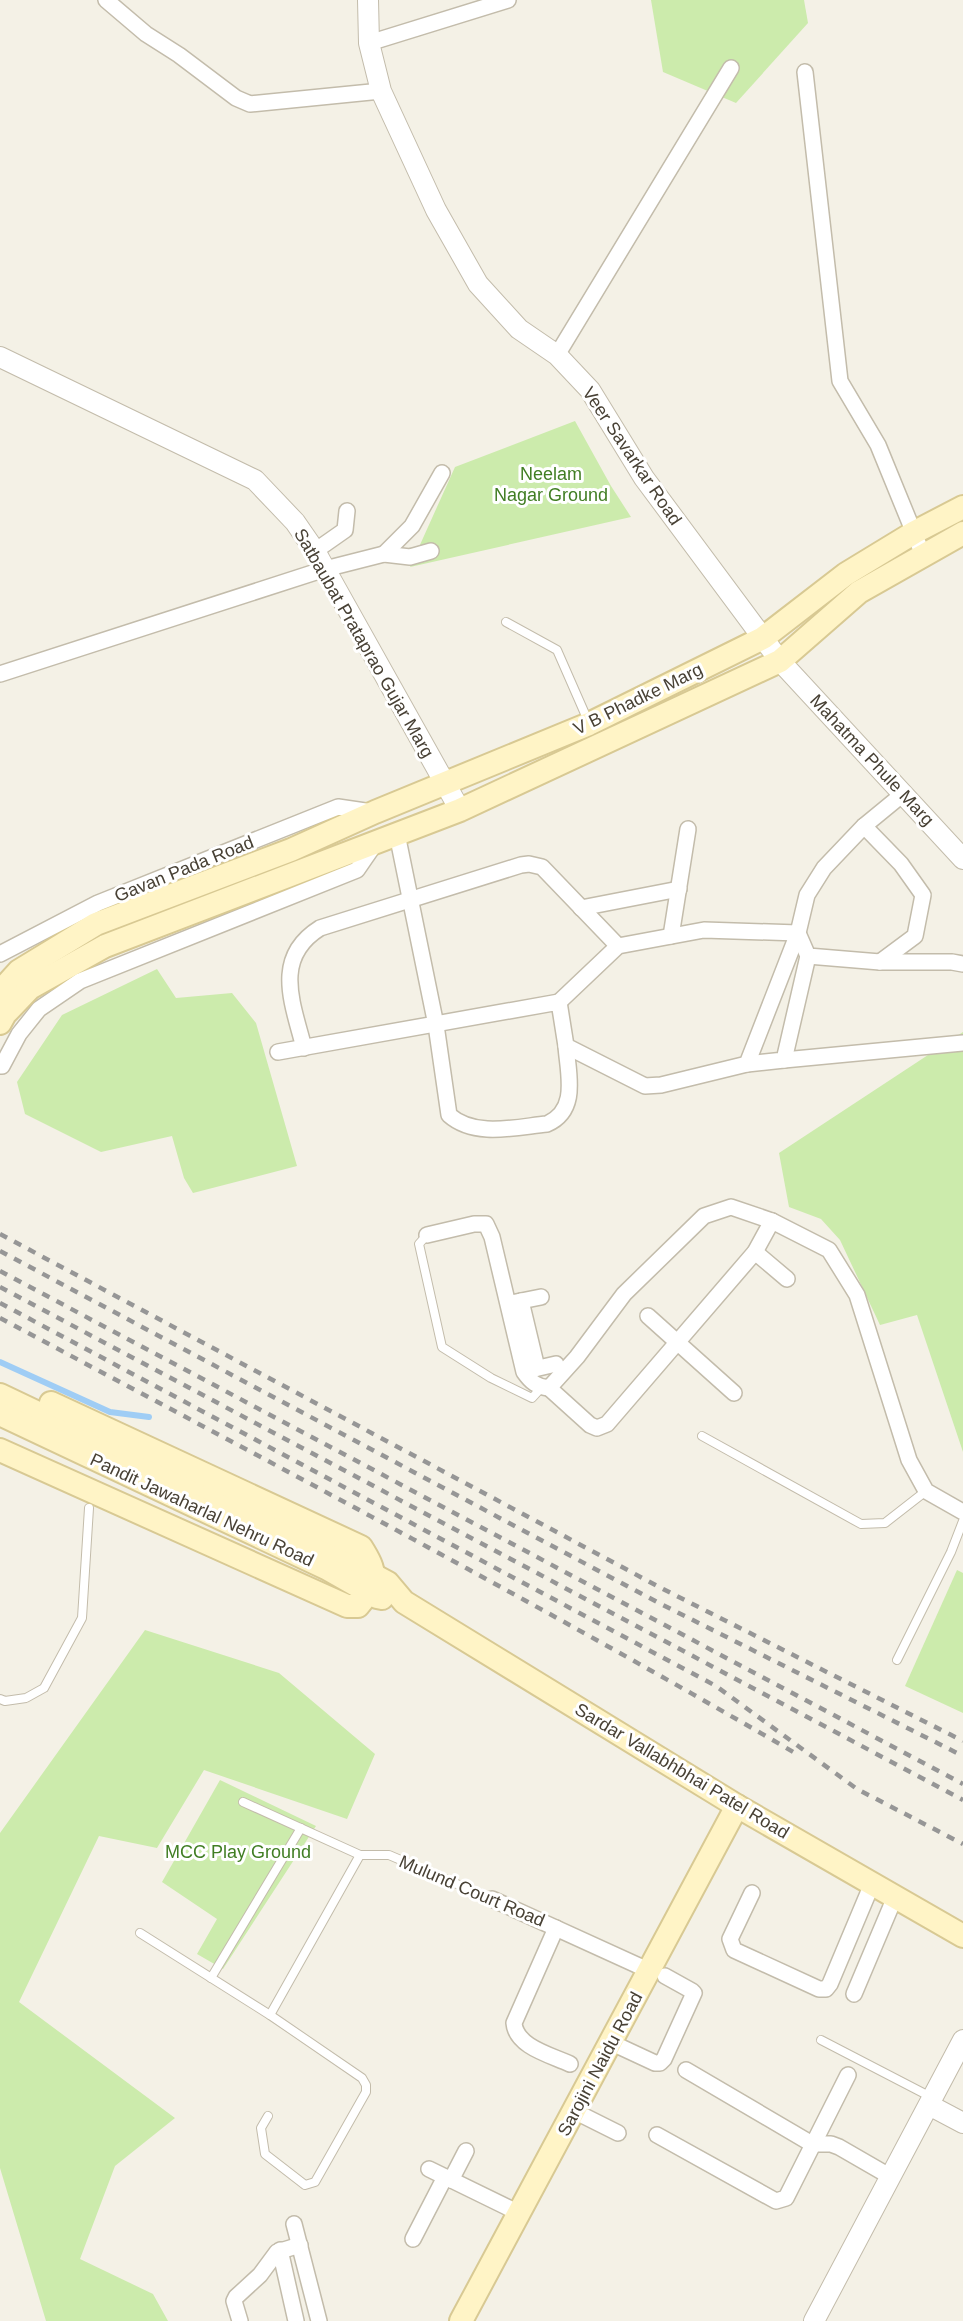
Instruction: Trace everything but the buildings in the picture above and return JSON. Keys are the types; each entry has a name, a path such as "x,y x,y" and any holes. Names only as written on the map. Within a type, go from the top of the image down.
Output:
{"main road":[{"name":"V B Phadke Marg","path":"0,992 20,971 96,924 291,850 375,812 589,724 763,638 846,574 915,532 955,511"},
{"path":"955,511 961,534"},
{"name":"V B Phadke Marg","path":"0,1023 5,1014 30,988 105,946 460,810 780,661 859,592 961,534"},
{"path":"0,1382 361,1547 372,1564 372,1584 358,1606 347,1606 0,1450"},
{"name":"Pandit Jawaharlal Nehru Road","path":"0,1395 90,1449 326,1568 372,1584"},
{"name":"Pandit Jawaharlal Nehru Road","path":"0,1414 90,1449 334,1554 372,1584"},
{"name":"Sardar Vallabhbhai Patel Road","path":"372,1584 388,1583 404,1602 737,1806 963,1936"},
{"name":"Sarojini Naidu Road","path":"461,2321 612,2043 657,1974 737,1806"}],"street":[{"path":"106,0 146,34 236,98 250,104 381,91"},
{"name":"Veer Savarkar Road","path":"368,0 369,42 381,91 436,210 478,284 519,328 557,355 590,390 644,478 780,661"},
{"path":"369,42 508,0"},
{"path":"557,355 731,69"},
{"path":"805,72 840,381 878,445 915,532 922,555"},
{"name":"Satbaubat Prataprao Gujar Marg","path":"0,357 255,480 295,522 315,551 460,810"},
{"path":"384,554 412,526 442,473"},
{"path":"315,551 345,530 347,511"},
{"path":"0,674 324,569 384,554 410,557 431,551"},
{"name":"Mahatma Phule Marg","path":"780,661 963,859"},
{"path":"747,1064 798,933 807,895 824,868 864,826 903,794"},
{"name":"Gavan Pada Road","path":"0,954 98,903 338,807 375,812"},
{"path":"864,826 901,864 923,895 915,936 880,962"},
{"path":"671,936 688,829"},
{"path":"0,1065 2,1066 19,1034 39,1009 80,981 357,870 387,837 410,900 436,1025 449,1115 457,1122 486,1130 548,1125 557,1120 566,1108 570,1093 559,1002"},
{"path":"304,1048 289,984 289,971 300,946 309,935 320,928 521,864 529,864 543,867 618,946"},
{"path":"581,908 680,889"},
{"path":"278,1052 559,1002 618,946 704,930 798,933"},
{"path":"784,1060 808,956 798,933"},
{"path":"808,956 880,962 963,964"},
{"path":"566,1046 645,1086 661,1085 747,1064 963,1043"},
{"path":"546,1388 577,1357 624,1294 704,1216 731,1207 772,1221 829,1250 856,1295 909,1460 926,1491 963,1512"},
{"path":"427,1235 474,1224 486,1224 515,1302 531,1370 531,1382 546,1388 590,1425 597,1428 603,1426 755,1252 772,1221"},
{"path":"755,1252 787,1279"},
{"path":"515,1302 541,1297"},
{"path":"648,1316 734,1393"},
{"path":"531,1370 556,1364"},
{"path":"752,1893 729,1939 734,1950 819,1989 826,1989 872,1884"},
{"path":"854,1994 895,1897"},
{"name":"Mulund Court Road","path":"492,1899 694,1993 664,2060 660,2063 655,2063 612,2043"},
{"path":"556,1928 514,2023 521,2040 570,2064"},
{"path":"814,2321 963,2040"},
{"path":"686,2070 812,2144 831,2144 839,2147 891,2177"},
{"path":"657,2135 776,2201 786,2198 848,2074"},
{"path":"931,2101 963,2122"},
{"path":"574,2111 618,2133"},
{"path":"413,2239 466,2151"},
{"path":"429,2169 519,2213"},
{"path":"294,2224 319,2321"},
{"path":"240,2321 234,2301 236,2297 260,2275 280,2250 300,2245"},
{"path":"280,2250 296,2321"}],"lane":[{"path":"506,622 557,650 589,724"},
{"path":"427,1235 419,1244 442,1347 491,1378 532,1398 546,1388"},
{"path":"702,1436 861,1524 885,1523 926,1491"},
{"path":"0,1699 5,1701 26,1698 44,1688 82,1618 89,1508"},
{"path":"897,1660 951,1552 963,1521"},
{"path":"243,1802 360,1855 270,2015"},
{"path":"211,1978 300,1828"},
{"name":"Mulund Court Road","path":"360,1855 389,1855 492,1899"},
{"path":"140,1933 270,2015 362,2078 366,2085 366,2092 315,2182 309,2185 305,2185 265,2154 261,2128 268,2116"},
{"path":"821,2040 931,2101"}],"green space":[{"path":"651,0 804,0 808,23 736,103 663,72"},
{"name":"Neelam Nagar Ground","path":"575,421 631,517 410,567 455,467"},
{"path":"157,969 176,998 232,993 256,1023 297,1166 193,1193 184,1178 172,1136 101,1152 25,1114 17,1082 62,1015"},
{"path":"963,1032 963,1452 917,1315 880,1325 840,1240 821,1219 789,1207 779,1153"},
{"path":"957,1570 963,1573 963,1713 905,1686"},
{"path":"145,1630 279,1673 375,1754 347,1819 204,1770 157,1848 99,1836 19,2002 175,2118 115,2166 80,2259 153,2294 168,2321 46,2321 0,2168 0,1833"},
{"name":"MCC Play Ground","path":"220,1780 316,1826 223,1969 197,1954 217,1919 162,1882"}],"waterway":[{"path":"0,1362 110,1412 149,1417"}],"railway":[{"path":"0,1234 663,1589 963,1741"},
{"path":"0,1251 657,1602 963,1756"},
{"path":"0,1271 963,1784"},
{"path":"0,1287 963,1800"},
{"path":"0,1303 716,1686 857,1789 963,1844"},
{"path":"0,1318 499,1586 795,1753"}]}
